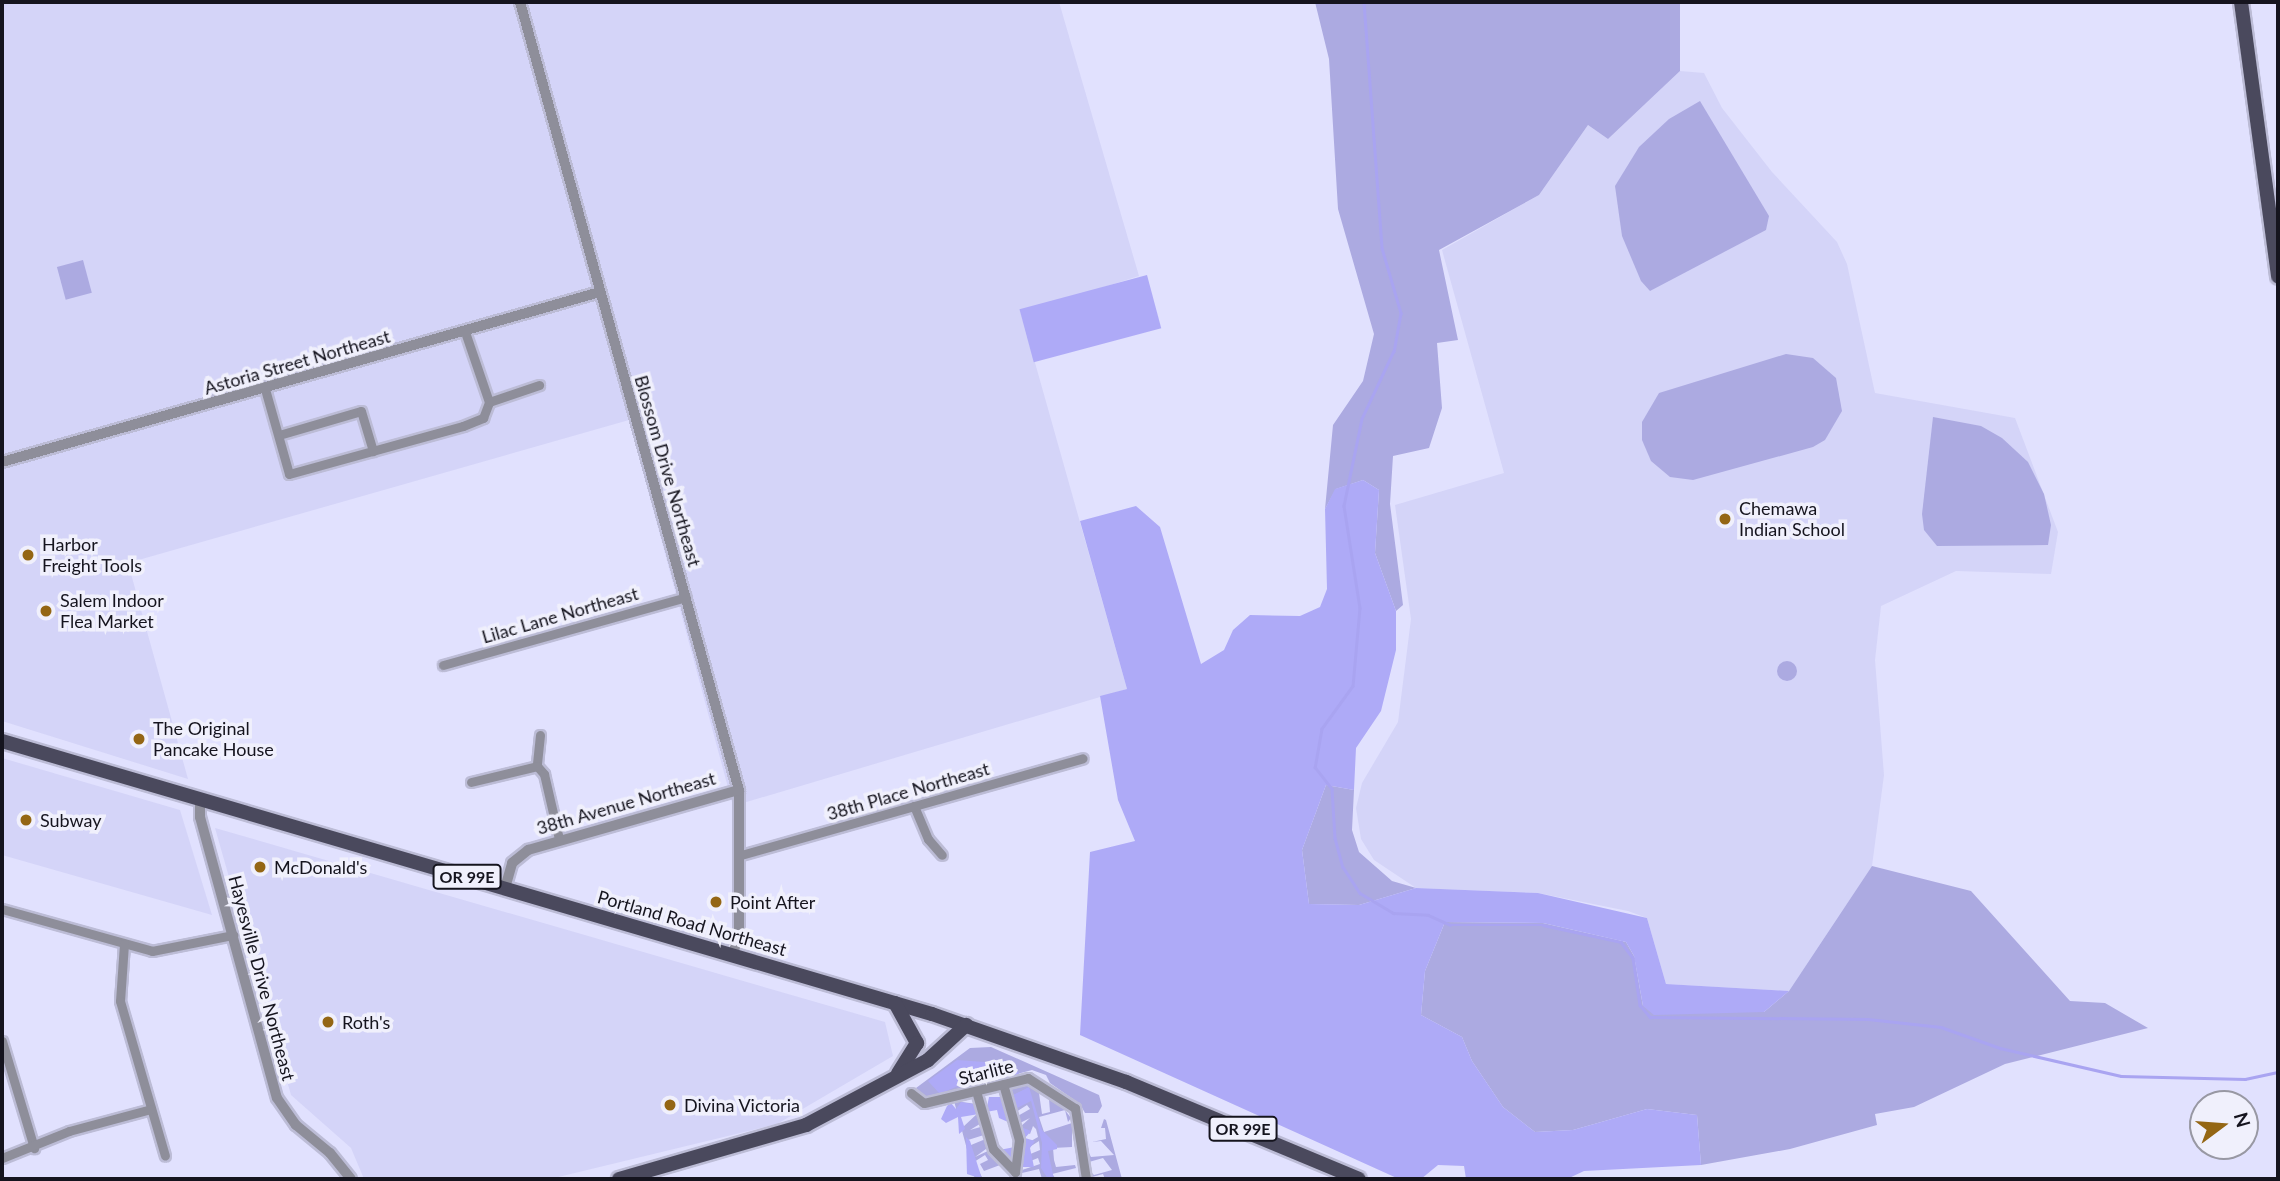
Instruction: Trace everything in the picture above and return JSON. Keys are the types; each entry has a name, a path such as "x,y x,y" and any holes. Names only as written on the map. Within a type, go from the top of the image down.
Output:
{"main road":[{"path":"2241,2 2278,277"},
{"name":"Portland Road Northeast","path":"2,741 733,954 966,1025 1144,1088 1359,1179"},
{"path":"894,1081 917,1042 895,1003"},
{"path":"624,1179 806,1125 894,1081 946,1047 966,1025"}],"street":[{"name":"Blossom Drive Northeast","path":"520,2 739,790 739,932 733,954"},
{"name":"Astoria Street Northeast","path":"2,462 600,292"},
{"path":"265,389 289,474 373,451 483,418 489,402 465,332"},
{"path":"489,402 539,385"},
{"path":"279,435 361,411 373,451"},
{"name":"Lilac Lane Northeast","path":"443,665 686,597"},
{"path":"540,735 537,766 544,774 559,839"},
{"name":"38th Place Northeast","path":"741,855 1083,758"},
{"path":"471,782 537,766"},
{"name":"38th Avenue Northeast","path":"505,888 517,856 559,839 739,790"},
{"name":"Hayesville Drive Northeast","path":"201,799 200,817 277,1098 296,1125 330,1153 351,1179"},
{"path":"914,806 928,839 942,855"},
{"path":"2,909 124,944 166,951 233,935"},
{"path":"124,944 120,1001 165,1156"},
{"path":"2,1041 34,1148"},
{"name":"Starlite","path":"911,1093 924,1103 1028,1078 1075,1108 1086,1179"},
{"path":"1003,1084 1019,1140 1016,1176"},
{"path":"976,1091 993,1149 1016,1176"},
{"path":"2,1158 34,1148 69,1131 151,1109"}],"shaded area":[{"path":"2,2 1059,2 1139,276 1021,313 1127,689 733,806 629,420 128,563 188,779 2,721"},
{"path":"1315,2 1680,2 1680,71 1608,139 1588,125 1539,195 1439,250 1458,340 1437,343 1442,408 1429,448 1393,456 1390,504 1403,605 1396,611 1375,553 1379,490 1363,480 1336,489 1325,509 1333,425 1363,381 1374,334 1338,209 1329,59"},
{"name":"Chemawa Indian School","path":"1680,71 1704,73 1722,108 1772,172 1837,242 1847,264 1875,393 2015,418 2058,532 2051,574 1956,571 1881,606 1875,660 1884,775 1872,866 1789,991 1666,984 1647,918 1628,911 1538,893 1416,888 1374,860 1361,839 1356,808 1362,783 1398,722 1411,619 1395,505 1504,473 1442,250 1539,195 1588,125 1608,139"},
{"path":"1700,101 1769,216 1766,230 1650,291 1641,281 1622,236 1615,186 1639,147 1669,119"},
{"path":"83,260 92,293 66,300 57,267"},
{"path":"1147,275 1161,328 1034,362 1019,309"},
{"path":"1786,354 1813,358 1836,378 1842,411 1825,440 1813,447 1693,480 1670,477 1651,461 1642,440 1642,422 1659,393"},
{"path":"1933,417 1981,426 2002,438 2028,462 2044,494 2051,525 2048,545 1937,546 1924,530 1922,514"},
{"path":"1363,480 1379,490 1375,553 1396,611 1396,650 1381,711 1356,748 1354,790 1326,785 1302,850 1309,904 1359,905 1416,888 1538,893 1647,918 1666,984 1789,991 1764,1012 1654,1015 1643,1006 1634,956 1626,942 1543,923 1445,922 1425,971 1421,1015 1462,1037 1472,1061 1503,1107 1535,1132 1573,1130 1647,1109 1697,1115 1701,1165 1584,1171 1567,1179 1466,1179 1464,1166 1438,1165 1421,1179 1399,1179 1080,1035 1090,852 1135,841 1118,800 1100,696 1127,689 1080,521 1136,506 1160,527 1201,664 1224,650 1233,630 1250,615 1300,616 1320,607 1327,589 1325,509 1335,489"},
{"path":"1783,661 1791,661 1797,671 1791,681 1783,681 1777,675 1777,667"},
{"path":"2,758 180,810 212,915 2,855"},
{"path":"1326,785 1354,790 1352,830 1359,852 1392,881 1416,888 1359,905 1309,904 1302,850"},
{"path":"215,828 885,1022 893,1056 777,1124 550,1179 364,1179 351,1148 291,1095"},
{"path":"1872,866 1971,891 2070,1001 2105,1003 2148,1028 2005,1064 1914,1107 1875,1114 1877,1125 1790,1149 1701,1165 1697,1115 1647,1109 1573,1130 1535,1132 1503,1107 1472,1061 1462,1037 1421,1015 1425,971 1445,922 1543,923 1626,942 1634,956 1643,1006 1764,1012 1789,991"},
{"path":"991,1047 1099,1095 1102,1106 1098,1113 1085,1113 1080,1104 1050,1083 1046,1075 1032,1070 933,1096 923,1096 916,1088 970,1048"},
{"path":"957,1060 1012,1064 1020,1075 1000,1081 988,1075 983,1084 971,1080 940,1094 928,1081"},
{"path":"1029,1083 1039,1093 1042,1114 1050,1112 1049,1099 1065,1110 1039,1117 1044,1132 1072,1123 1072,1147 1053,1148 1054,1160 1056,1167 1075,1165 1076,1168 1052,1174 1056,1179 1042,1179 1039,1169 1022,1173 1021,1179 1019,1171 1040,1164 1038,1158 1028,1162 1028,1155 1040,1150 1039,1141 1025,1150 1024,1145 1038,1137 1036,1129 1033,1126 1030,1134 1019,1128 1030,1118 1018,1124 1016,1117 1030,1109 1027,1105 1016,1112 1009,1088"},
{"path":"1029,1087 1042,1130 1057,1145 1057,1149 1048,1151 1054,1179 1048,1179 1041,1168 1042,1143 1031,1101 1017,1108 1005,1105 1011,1111 1008,1122 999,1118 997,1110 986,1112 989,1097 1009,1097"},
{"path":"954,1101 977,1104 959,1115 963,1127 978,1113 983,1122 970,1130 984,1126 987,1134 968,1140 971,1145 988,1138 990,1146 975,1157 990,1150 1000,1165 984,1171 980,1164 988,1160 985,1155 974,1162 983,1179 975,1179"},
{"path":"961,1102 978,1105 979,1114 961,1117 965,1129 959,1134 958,1117 946,1123 941,1119 947,1106 951,1103 956,1109"},
{"path":"1104,1119 1122,1179 1105,1179 1103,1174 1092,1177 1090,1171 1094,1175 1112,1170 1103,1158 1089,1162 1088,1151 1091,1157 1114,1155 1101,1141 1092,1142 1106,1139 1105,1128 1101,1128"},
{"path":"1021,1127 1031,1131 1025,1138 1035,1141 1030,1148 1034,1167 1020,1167 999,1150 1015,1147 1023,1153"},
{"path":"966,1137 970,1141 982,1179 967,1174"}],"waterway":[{"path":"1364,2 1382,248 1401,313 1394,351 1362,419 1344,506 1360,608 1353,686 1322,729 1315,767 1332,789 1335,838 1343,867 1360,893 1393,913 1428,915 1450,925 1543,925 1621,942 1633,958 1640,1005 1650,1017 1868,1019 1941,1027 2000,1048 2121,1076 2245,1079 2278,1072"}],"place":[{"name":"Chemawa Indian School","path":"1725,519"},
{"name":"Harbor Freight Tools","path":"28,555"},
{"name":"Salem Indoor Flea Market","path":"46,611"},
{"name":"The Original Pancake House","path":"139,739"},
{"name":"Subway","path":"26,820"},
{"name":"McDonald's","path":"260,867"},
{"name":"Point After","path":"716,902"},
{"name":"Roth's","path":"328,1022"},
{"name":"Divina Victoria","path":"670,1105"}]}
